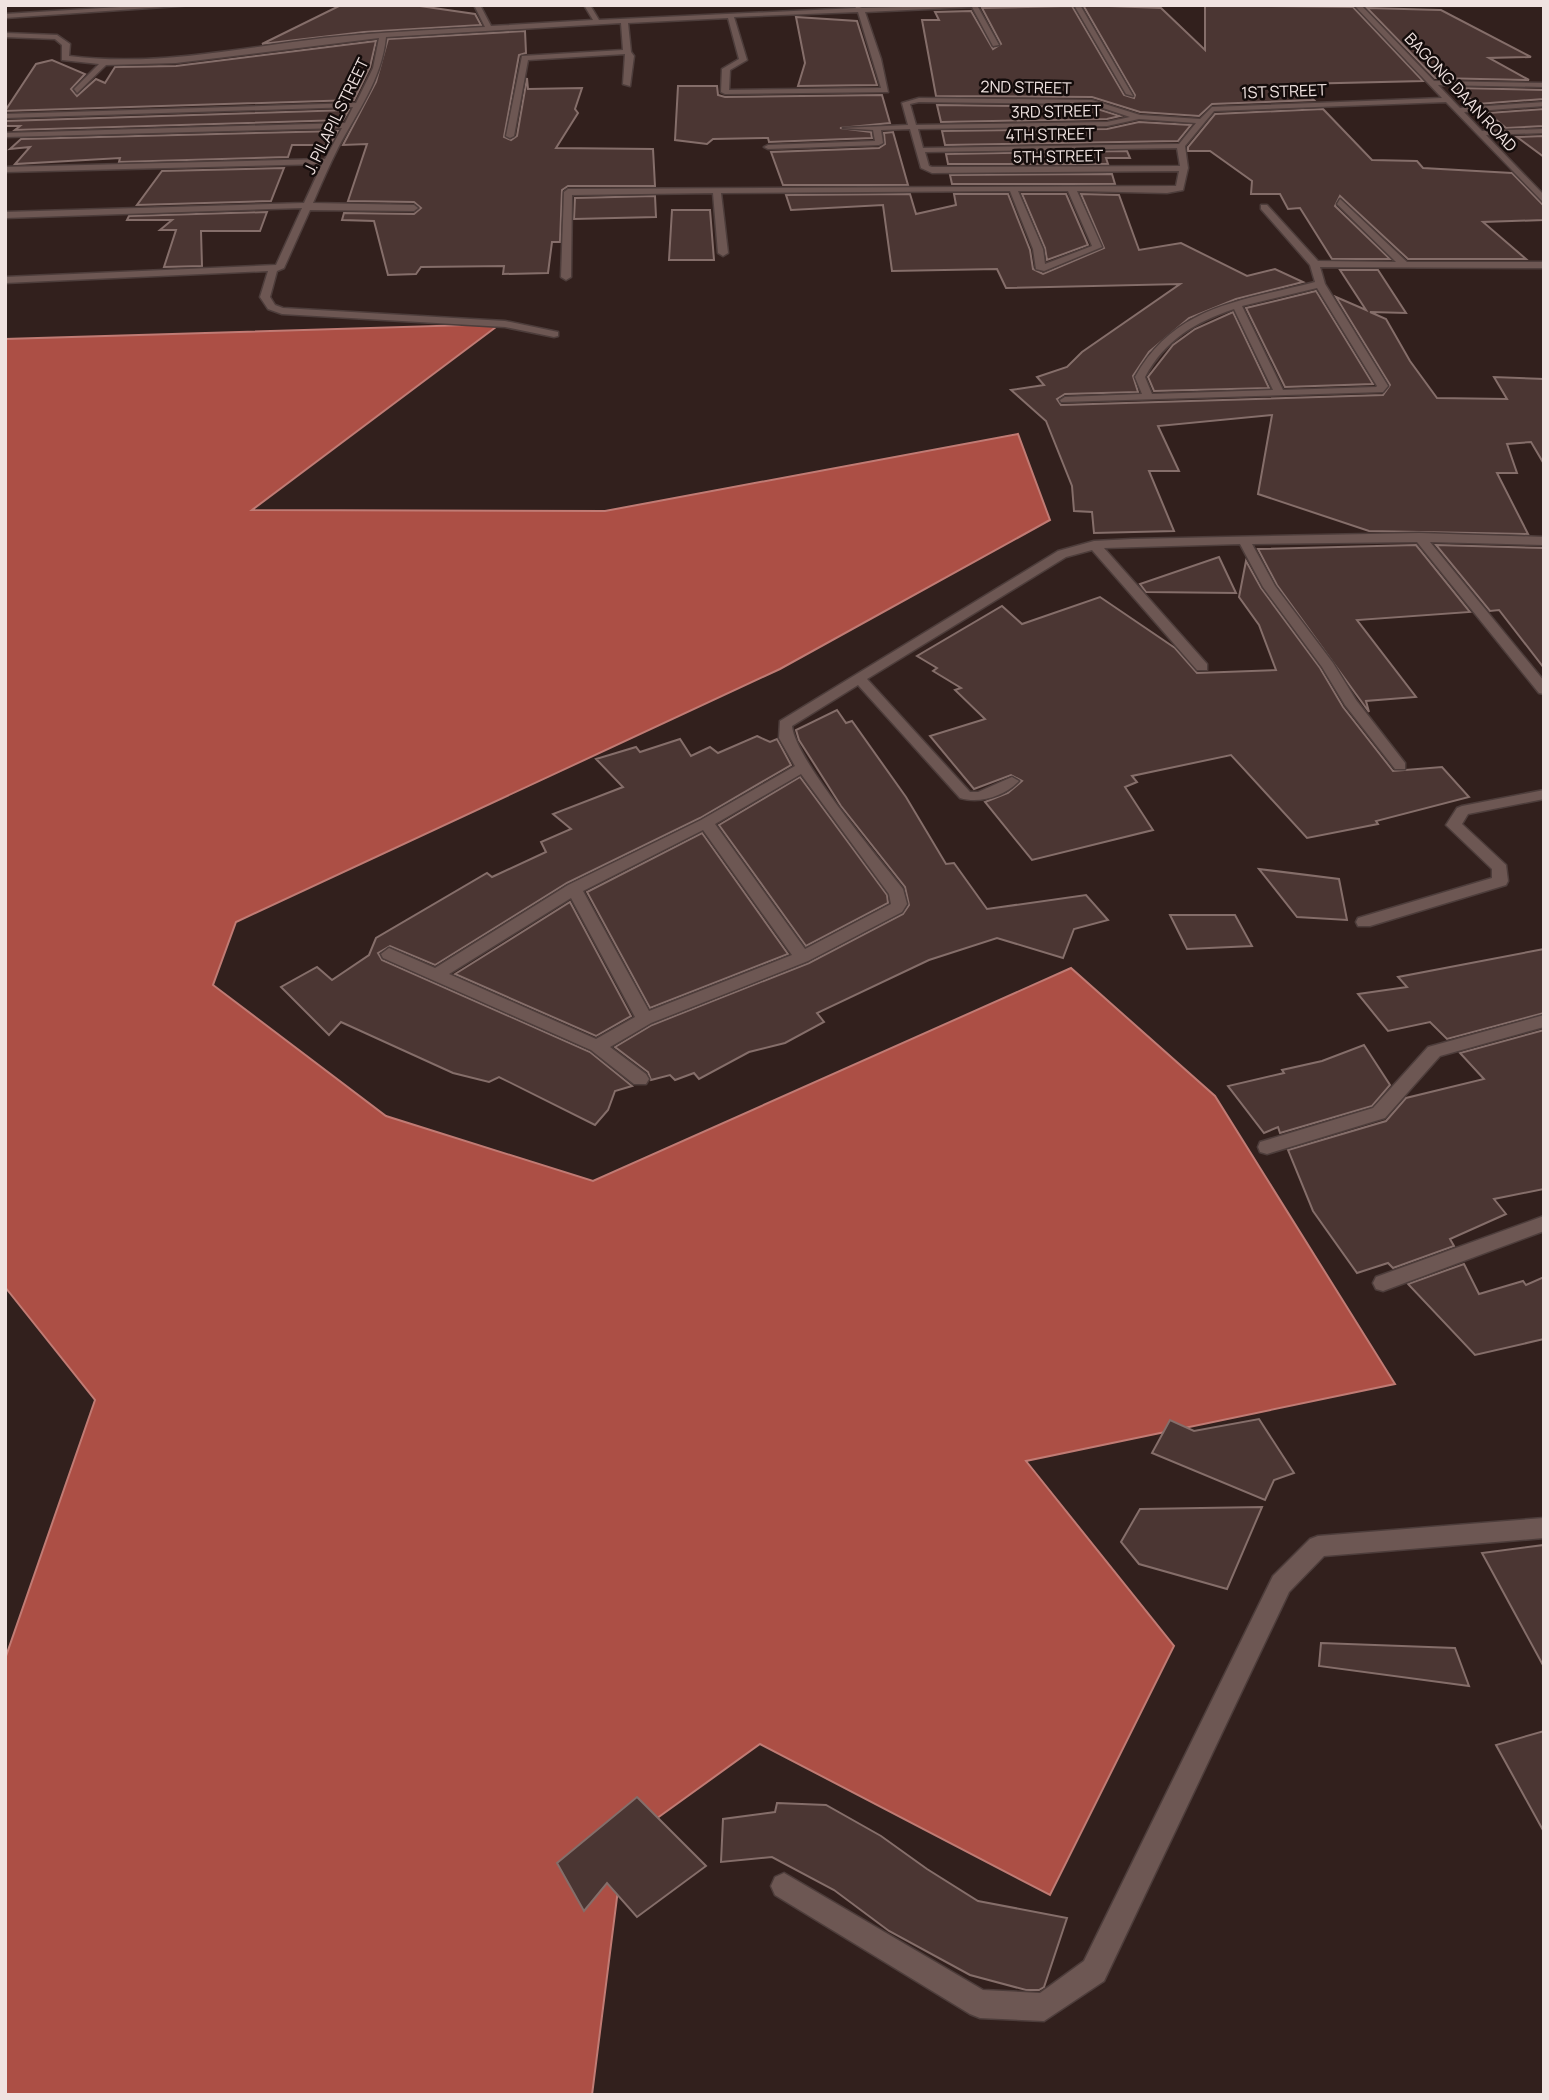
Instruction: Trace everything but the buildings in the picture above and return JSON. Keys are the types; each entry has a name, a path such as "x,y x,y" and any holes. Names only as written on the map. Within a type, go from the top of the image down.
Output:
{"street":[{"path":"5,16 190,5"},
{"path":"477,5 489,28"},
{"path":"587,5 597,22"},
{"path":"8,35 23,29 26,33 23,36 63,40 66,44 62,56 65,58 105,62 164,62 310,43 489,28 860,8 976,5 995,45"},
{"path":"1077,5 1129,94"},
{"name":"BAGONG DAAN ROAD","path":"1357,5 1544,200"},
{"path":"730,15 732,28 741,42 743,60 726,69 725,92 885,90 879,55 872,48 860,8"},
{"path":"30,22 37,15"},
{"path":"624,20 627,52 630,56 627,84"},
{"name":"J. PILAPIL STREET","path":"273,270 279,268 327,161 358,105 383,50 383,36"},
{"path":"303,50 310,43"},
{"path":"510,136 523,60 627,52"},
{"path":"77,91 105,62"},
{"path":"1432,83 1544,85"},
{"name":"1ST STREET","path":"1181,146 1212,108 1448,100"},
{"name":"2ND STREET","path":"912,127 906,103 911,101 1092,102 1139,117"},
{"path":"1460,110 1544,104"},
{"path":"5,116 358,105"},
{"name":"3RD STREET","path":"847,128 1107,124 1139,117 1199,121"},
{"path":"5,135 348,125"},
{"path":"912,127 920,150"},
{"path":"768,147 879,143 877,128"},
{"path":"1480,133 1544,131"},
{"path":"566,277 568,192 1180,188 1184,169 1181,146"},
{"name":"4TH STREET","path":"920,150 1181,146"},
{"name":"5TH STREET","path":"920,150 925,168 932,170 1184,169"},
{"path":"5,170 327,161"},
{"path":"1013,188 1038,249 1041,269 1097,247 1071,188"},
{"path":"717,192 723,253"},
{"path":"1340,202 1404,264"},
{"path":"5,215 309,206 414,208"},
{"path":"1065,400 1370,391 1384,386 1320,284 1314,264 1264,207"},
{"path":"1314,264 1544,265"},
{"path":"5,280 273,270 265,297 266,303 282,311 505,324 554,334"},
{"path":"1149,397 1140,377 1145,363 1160,345 1189,323 1320,284"},
{"path":"1238,307 1279,392"},
{"path":"1419,537 1544,690"},
{"path":"597,1046 645,1019 802,957 899,904 897,893 803,767 786,738 785,724 1062,554 1094,545 1244,540 1419,537 1544,541"},
{"path":"1244,540 1269,587 1328,666 1350,702 1400,766"},
{"path":"1094,545 1202,667"},
{"path":"858,677 965,795 972,798 980,796 1012,780"},
{"path":"437,974 574,889 706,823 803,767"},
{"path":"1364,922 1500,881 1500,868 1454,825 1462,811 1544,794"},
{"path":"706,823 802,957"},
{"path":"574,889 645,1019"},
{"path":"389,954 597,1046 640,1079"},
{"path":"1267,1147 1379,1113 1434,1051 1544,1021"},
{"path":"1383,1283 1544,1223"},
{"path":"784,1886 980,2004 1044,2007 1094,1971 1281,1584 1318,1546 1544,1528"}],"shaded area":[{"path":"500,324 252,510 605,511 1018,434 1050,520 780,669 236,922 213,985 386,1116 593,1181 1071,968 1215,1096 1395,1384 1026,1461 1174,1646 1050,1895 760,1744 624,1842 592,2095 5,2095 5,1659 95,1400 5,1287 5,339"}]}
